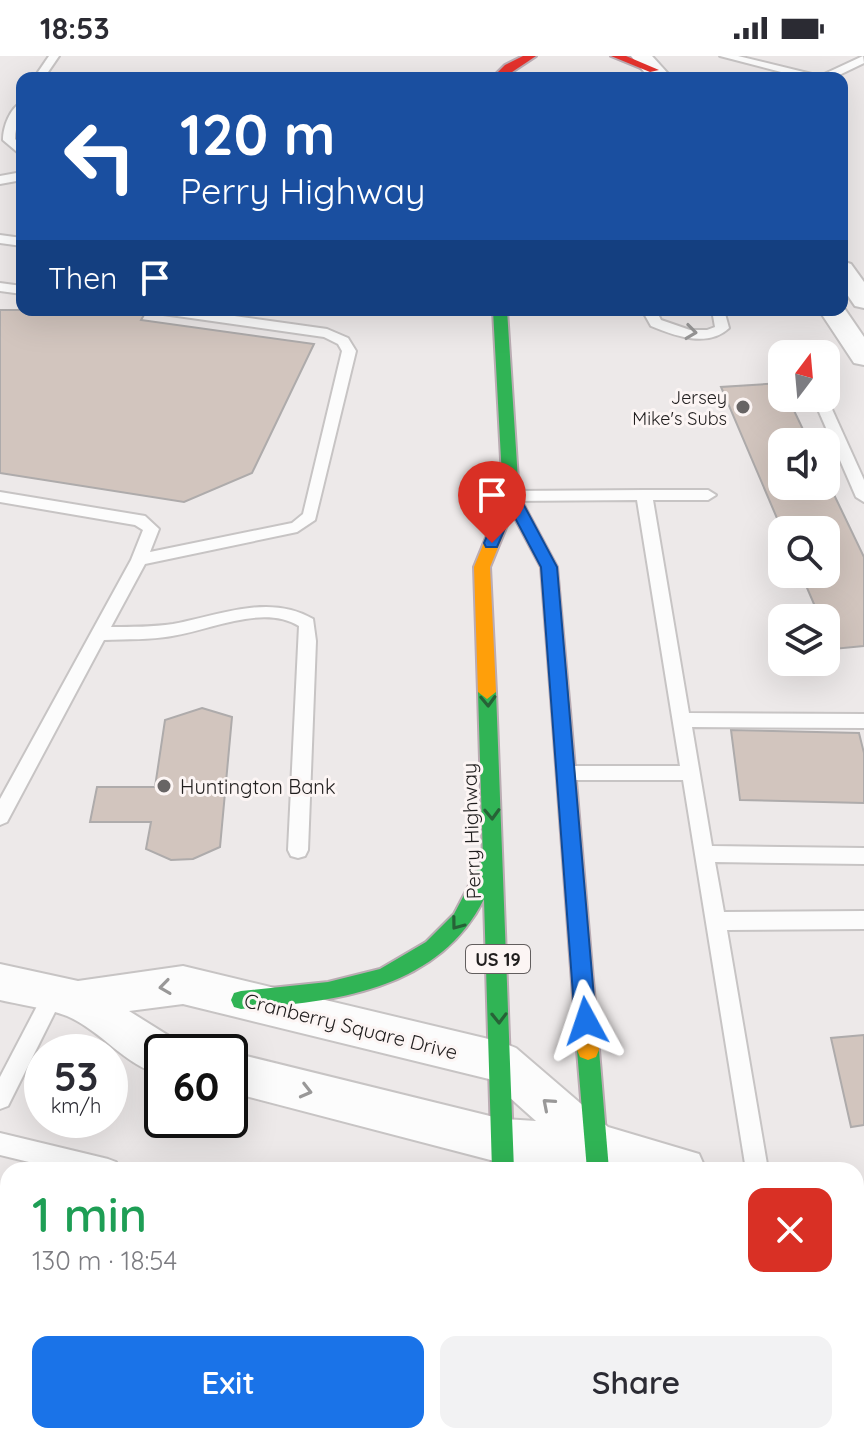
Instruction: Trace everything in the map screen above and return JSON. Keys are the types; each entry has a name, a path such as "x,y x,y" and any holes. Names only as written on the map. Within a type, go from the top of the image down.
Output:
{"main road":[{"path":"504,72 531,56"},
{"path":"616,56 652,68"},
{"name":"Perry Highway","path":"500,316 511,496 549,567 597,1158"},
{"name":"Perry Highway","path":"502,1156 482,567 511,496"},
{"path":"241,1000 352,989 420,960 457,927 494,856"}],"street":[{"path":"848,277 864,300"},
{"path":"836,316 864,357"},
{"name":"Cranberry Square Drive","path":"0,982 66,997 183,985 501,1062 597,1158"},
{"name":"Cranberry Square Drive","path":"66,997 144,1047"},
{"path":"248,1078 502,1156 597,1158 626,1162"}],"lane":[{"path":"725,56 792,72"},
{"path":"837,72 864,59"},
{"path":"16,116 9,129 9,140 16,147"},
{"path":"139,560 297,527 310,516 349,351 343,341 327,333 206,316"},
{"path":"652,316 656,323 671,329 710,335 722,328 719,316"},
{"path":"826,412 864,497"},
{"path":"644,495 756,1162"},
{"path":"511,496 708,495"},
{"path":"0,497 140,520 151,529 149,541 0,817"},
{"path":"99,634 170,631 264,612 299,615 307,623 298,850"},
{"path":"682,720 864,721"},
{"path":"566,773 691,773"},
{"path":"705,854 864,856"},
{"path":"716,921 864,920"},
{"path":"0,1099 66,997"},
{"path":"0,1144 75,1162"}],"building":[{"path":"0,310 16,310 16,316 143,316 141,320 314,344 252,473 184,502 0,473"},
{"path":"768,384 768,412 795,412 802,428 768,428 768,497 721,387"},
{"path":"769,500 837,500 864,557 864,646 840,648 840,604 814,604 807,588 840,588 840,516 776,516"},
{"path":"202,708 232,717 220,847 193,859 171,860 146,849 151,822 90,822 97,787 155,787 165,720"},
{"path":"731,730 859,733 864,753 864,803 740,800"},
{"path":"864,1035 864,1125 851,1127 831,1038"}],"traffic: fast":[{"path":"500,316 511,496 549,567 561,711"},
{"path":"487,692 503,1162"},
{"path":"241,1000 299,995 357,985 410,965 455,928 477,894 493,858"},
{"path":"588,1050 597,1162"}],"traffic: slow":[{"path":"487,692 482,567 511,496"},
{"path":"561,711 588,1050"}],"traffic: jam":[{"path":"504,72 531,56"},
{"path":"616,56 654,70"}],"place":[{"name":"Jersey Mike's Subs","path":"743,407"},
{"name":"Huntington Bank","path":"164,786"}],"route":[{"path":"492,543 511,496 549,567 586,1021"}]}
